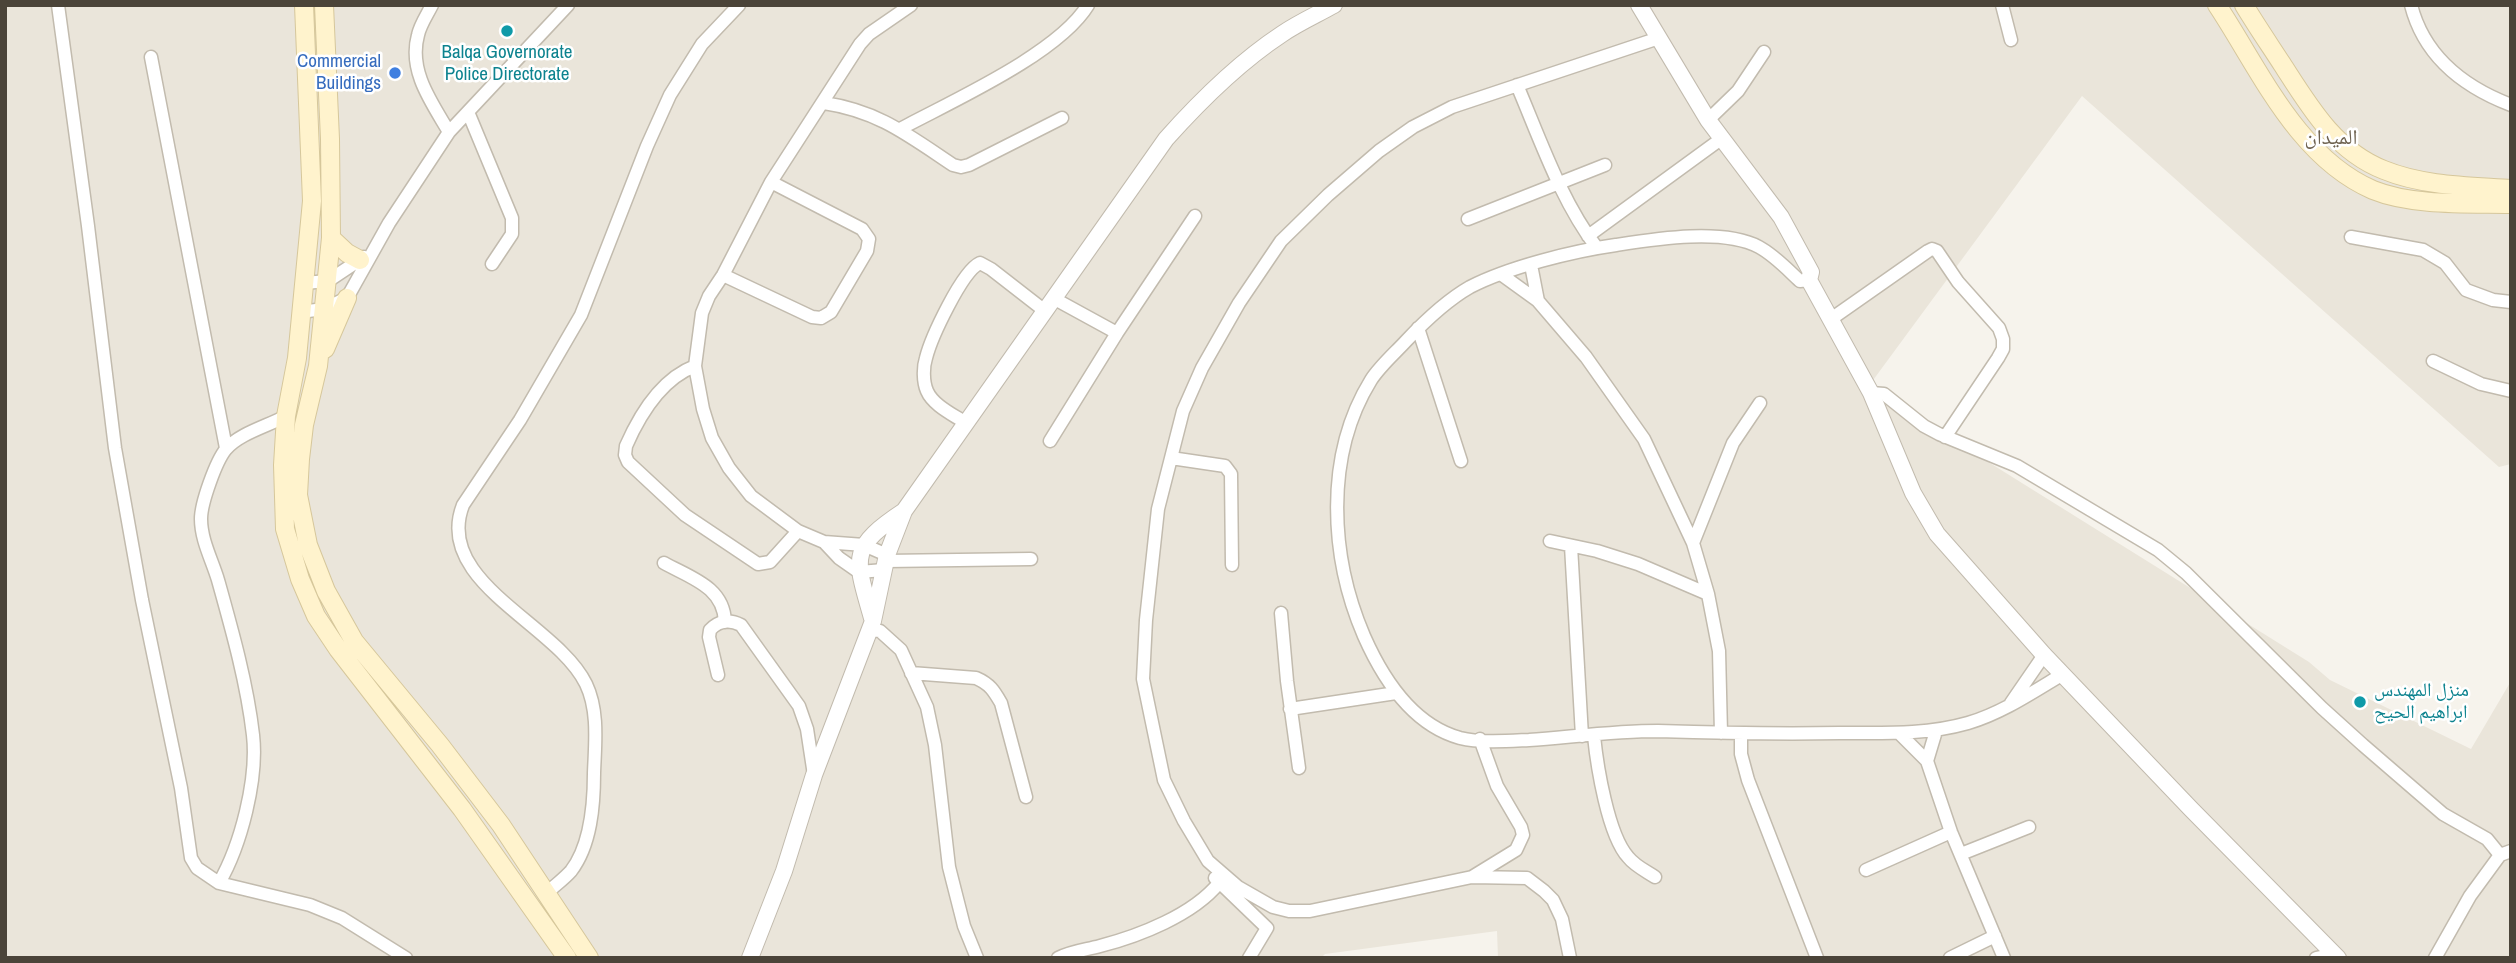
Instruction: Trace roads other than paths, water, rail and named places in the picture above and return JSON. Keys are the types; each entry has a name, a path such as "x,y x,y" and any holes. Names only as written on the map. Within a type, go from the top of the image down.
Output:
{"main road":[{"path":"304,5 312,201 294,383 286,416 283,464 285,529 300,579 316,615 455,765 501,825 589,958"},
{"path":"324,5 331,238 318,366 304,425 298,495 307,545 316,571 337,612 346,645 567,958"},
{"path":"2217,5 2292,122 2315,149 2346,175 2375,190 2397,196 2440,202 2511,204"},
{"path":"2244,5 2307,103 2332,136 2347,149 2383,170 2409,178 2511,190"},
{"path":"331,238 347,253 360,260"},
{"path":"318,366 347,298"}],"street":[{"path":"58,5 88,226 106,388 129,530 181,788 191,858 197,868 219,883 321,909 342,918 406,958"},
{"path":"432,5 418,32 416,61 425,90 449,132"},
{"path":"300,312 324,309 347,298 389,223 449,132 568,5"},
{"path":"547,893 571,870 586,839 594,803 596,732 593,707 586,683 566,655 502,601 476,573 460,546 456,533 457,519 463,505 520,420 581,315 647,146 670,95 702,44 740,5"},
{"path":"886,562 864,545 824,542 798,531 751,496 729,468 712,438 695,366 702,313 709,296 723,275 771,182 860,44 869,34 911,5"},
{"path":"900,129 1035,54 1076,22 1088,5"},
{"path":"750,958 784,871 814,775 871,625 886,562 904,511 964,422 1176,127 1213,91 1273,41 1334,5"},
{"path":"1639,5 1708,120 1782,217 1811,272 1809,280 1871,393 1913,493 1937,534 2044,655 2336,956"},
{"path":"2002,5 2011,40"},
{"path":"2411,5 2421,32 2444,64 2475,89 2511,105"},
{"path":"1249,958 1267,928 1219,883 1184,821 1164,780 1143,679 1149,571 1158,509 1184,411 1202,368 1239,303 1281,241 1379,151 1413,127 1452,107 1659,38"},
{"path":"1708,120 1738,91 1764,52"},
{"path":"152,57 226,449"},
{"path":"1517,85 1559,181 1597,248"},
{"path":"824,103 864,111 900,129 953,165 961,167 1062,118"},
{"path":"468,112 512,218 512,234 492,264"},
{"path":"1588,236 1721,139"},
{"path":"1468,219 1605,164"},
{"path":"723,275 812,317 821,318 831,312 867,251 869,239 862,229 771,182"},
{"path":"1050,441 1117,333 1195,216"},
{"path":"1809,280 1800,281 1760,248 1744,241 1665,237 1597,248 1502,275 1469,288 1418,328 1372,377 1353,413 1343,443 1337,487 1337,528 1350,603 1370,650 1396,693 1415,713 1439,730 1480,740 1508,741 1639,731 1741,734 1899,733 1936,731 1972,722 2009,706 2063,674"},
{"path":"2351,237 2423,250 2445,262 2466,290 2493,300 2511,302"},
{"path":"304,283 328,281 378,246"},
{"path":"1831,319 1928,251 1937,251 1958,282 1999,328 2003,339 2003,349 1998,358 1945,437"},
{"path":"964,422 933,400 926,390 924,373 926,358 951,299 973,266 980,263 1049,304 1117,333"},
{"path":"1531,265 1538,301"},
{"path":"1502,275 1538,301 1586,357 1643,439 1693,543 1708,594 1719,651 1721,733"},
{"path":"1418,328 1461,461"},
{"path":"2433,361 2481,384 2511,391"},
{"path":"695,366 675,376 657,393 626,446 628,462 685,515 758,564 770,562 798,531"},
{"path":"1871,393 1885,394 1924,426 1945,437 2017,466 2158,550 2186,573 2353,736 2443,814 2487,839 2505,853 2470,896 2435,958"},
{"path":"1693,543 1733,443 1760,402"},
{"path":"219,883 231,863 239,837 254,760 253,737 225,603 206,544 201,516 206,495 226,449 243,437 286,416"},
{"path":"1171,458 1229,468 1232,565"},
{"path":"904,511 880,527 864,545 859,559 859,572 871,625 901,650 927,708 935,745 948,867 964,926 977,958"},
{"path":"1550,541 1638,564 1708,594"},
{"path":"824,542 839,558 859,572"},
{"path":"1571,546 1588,736 1619,842 1627,857 1655,877"},
{"path":"859,572 886,562 1031,559"},
{"path":"664,563 710,589 724,608 725,622"},
{"path":"1281,613 1290,709 1299,768"},
{"path":"718,675 709,637 710,630 719,622 740,625 799,706 807,729 814,775"},
{"path":"2009,706 2044,655"},
{"path":"911,673 976,678 986,682 994,690 1026,797"},
{"path":"1290,709 1396,693"},
{"path":"1927,761 1936,731"},
{"path":"1899,733 1927,761 1951,832 2004,958"},
{"path":"1741,734 1741,754 1748,780 1817,958"},
{"path":"1472,877 1516,850 1523,835 1497,786 1480,740"},
{"path":"1961,854 2029,827"},
{"path":"1866,870 1951,832"},
{"path":"1208,861 1238,887 1273,907 1290,911 1310,911 1472,877 1527,878 1553,900 1562,919 1570,958"},
{"path":"1058,958 1078,950 1121,940 1161,923 1194,907 1208,897 1219,883"},
{"path":"1950,958 1995,936"},
{"path":"2316,958 2336,956"}],"place":[{"name":"Balqa Governorate Police Directorate","path":"507,31"},
{"name":"Commercial Buildings","path":"395,73"},
{"name":"منزل المهندس ابراهيم الحيح","path":"2360,702"}],"district":[{"name":"الميدان","path":"2331,138"}]}
